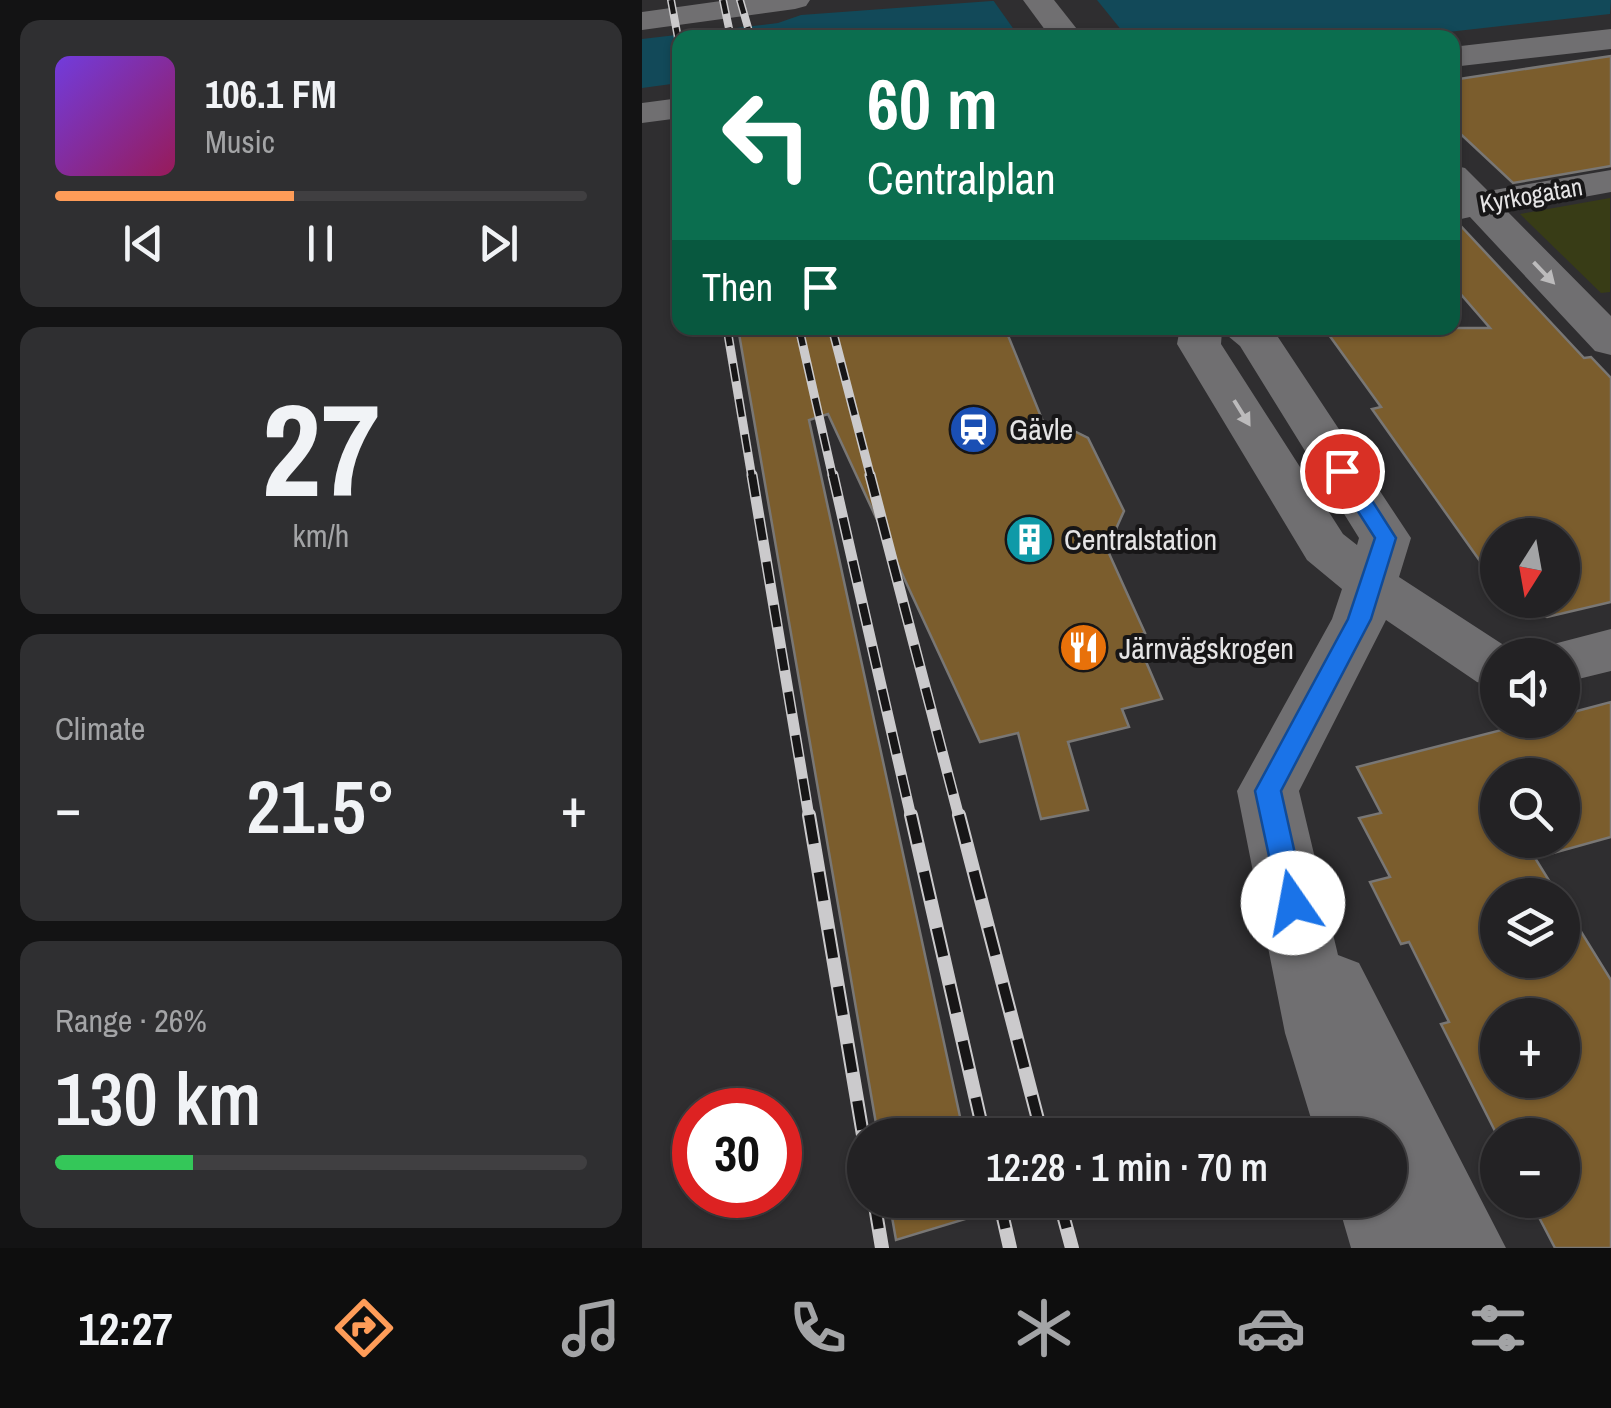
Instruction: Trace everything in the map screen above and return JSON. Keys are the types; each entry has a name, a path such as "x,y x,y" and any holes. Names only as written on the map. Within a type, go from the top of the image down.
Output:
{"street":[{"path":"642,21 795,0"},
{"path":"1038,0 1062,30"},
{"path":"1460,56 1610,38"},
{"path":"642,113 672,109"},
{"name":"Kyrkogatan","path":"1461,197 1610,180"},
{"path":"1461,197 1610,342"},
{"path":"1201,335 1199,344 1325,547 1368,582 1480,657"},
{"path":"1254,335 1385,538 1359,619 1268,791 1321,1032 1349,1118"},
{"path":"1580,658 1610,650"},
{"path":"1293,903 1466,1248"},
{"path":"1382,1218 1391,1248"}],"green space":[{"path":"1610,198 1610,292 1601,293 1520,214"}],"water":[{"path":"1005,0 1611,0 1610,14 1460,31 718,30 778,23 801,15"},
{"path":"672,35 672,84 642,88 642,39"}],"pier":[{"path":"993,0 1097,0 1121,30 1014,30"}],"building":[{"path":"1611,56 1611,166 1513,183 1460,133 1460,79"},
{"path":"1460,225 1584,358 1591,357 1611,378 1611,602 1580,609 1580,518 1480,518 1480,561 1372,409 1381,407 1329,335 1460,335 1460,328 1490,328 1460,293"},
{"path":"739,335 1008,335 1046,429 1070,429 1088,438 1124,511 1107,549 1145,633 1135,636 1162,699 1122,709 1129,727 1068,742 1088,810 1041,819 1018,733 980,742 828,414 809,420 960,1118 875,1118"},
{"path":"1611,702 1611,837 1580,846 1580,758 1480,758 1480,858 1535,858 1547,878 1480,878 1480,978 1580,978 1580,930 1611,980 1611,1248 1555,1248 1539,1218 1580,1218 1580,1118 1488,1118 1441,1024 1449,1022 1409,942 1401,944 1370,882 1390,877 1359,818 1381,813 1357,767 1480,736 1580,738 1580,710"},
{"path":"892,1218 969,1218 896,1240"}],"railway":[{"path":"671,0 677,30"},
{"path":"723,0 729,30"},
{"path":"740,0 749,30"},
{"path":"728,335 752,478"},
{"path":"801,335 833,478"},
{"path":"834,335 871,478"},
{"path":"752,475 809,817"},
{"path":"833,475 911,817"},
{"path":"870,475 959,817"},
{"path":"809,815 860,1118"},
{"path":"911,815 980,1118"},
{"path":"959,815 1038,1118"},
{"path":"877,1218 882,1248"},
{"path":"1003,1218 1010,1248"},
{"path":"1064,1218 1072,1248"}],"place":[{"name":"Gävle","path":"974,429"},
{"name":"Centralstation","path":"1029,539"},
{"name":"Järnvägskrogen","path":"1084,648"}],"route":[{"path":"1293,903 1268,791 1359,619 1385,538 1342,471"}]}
